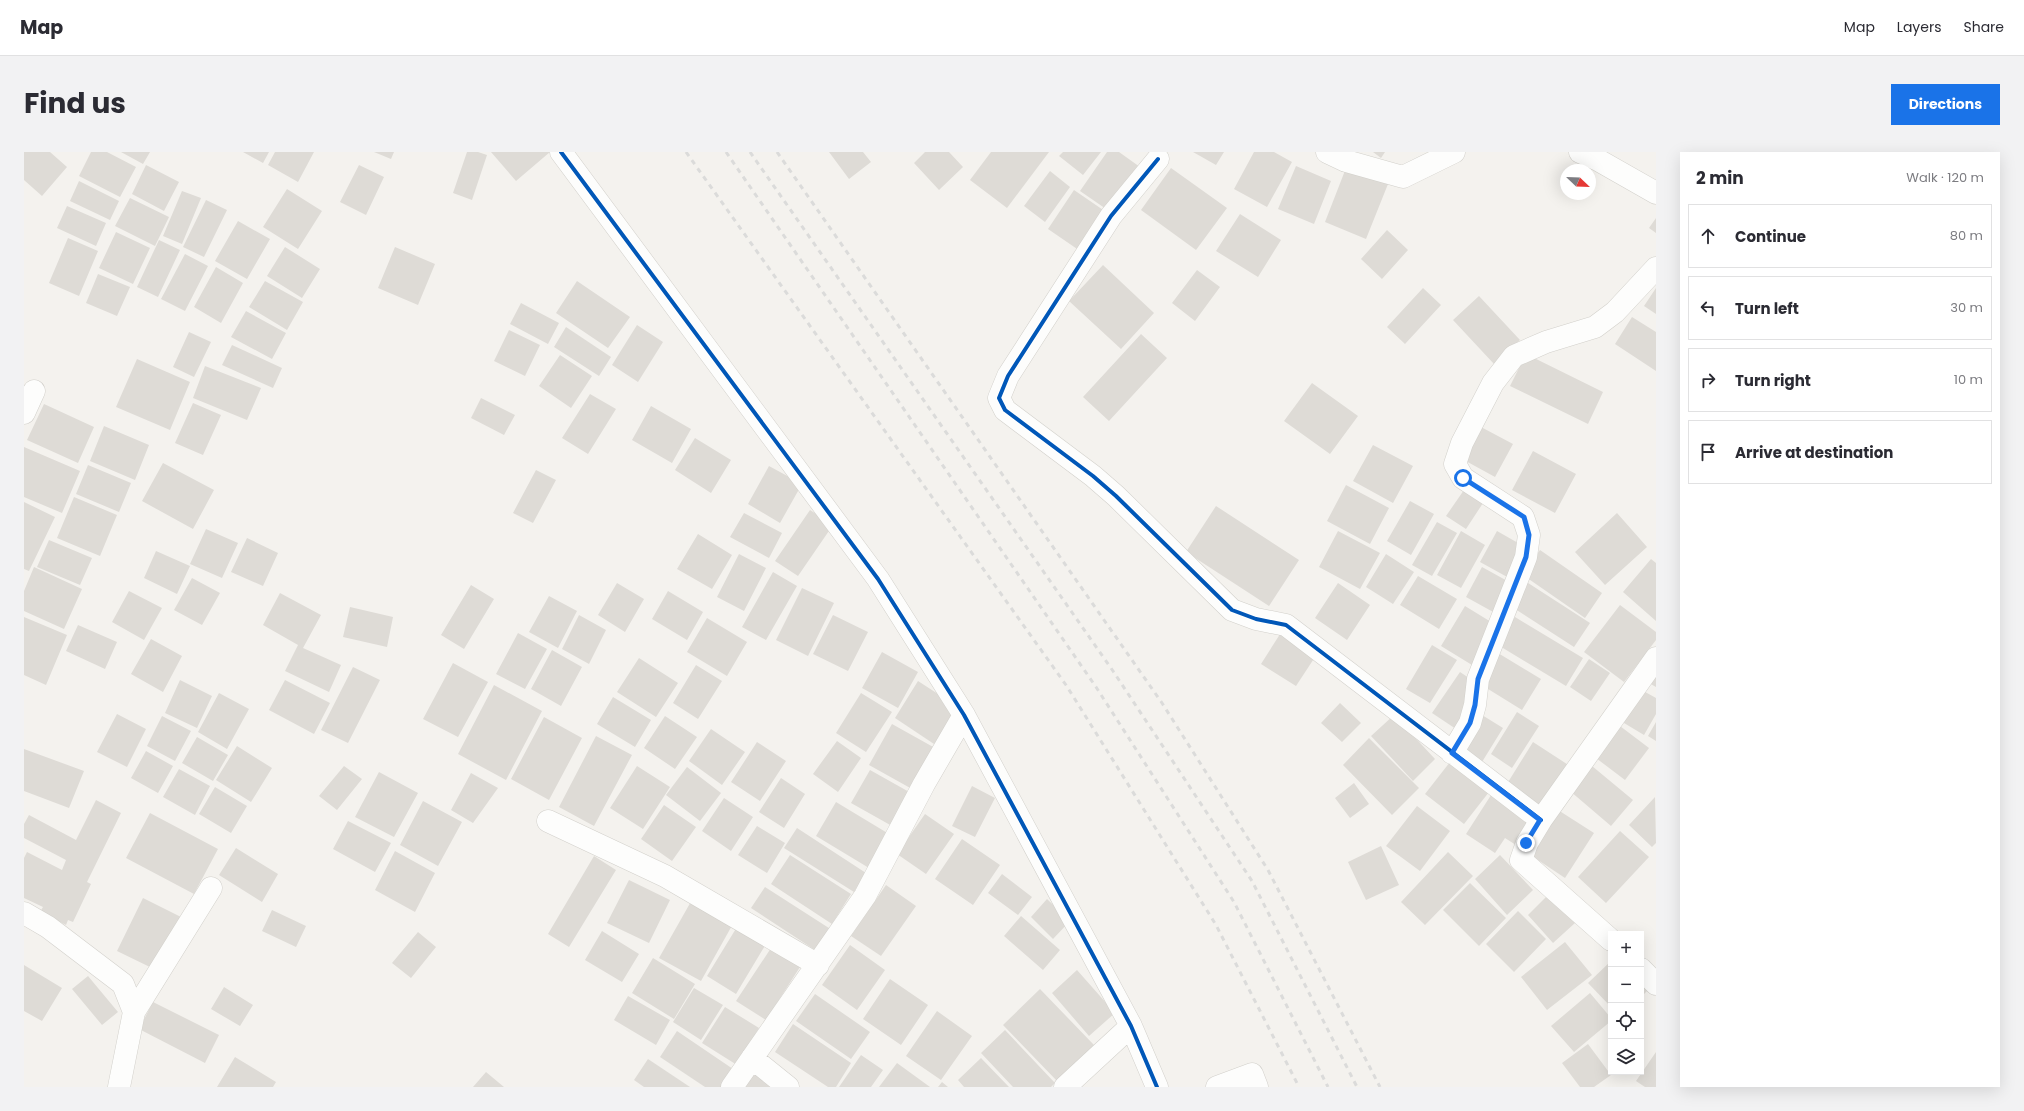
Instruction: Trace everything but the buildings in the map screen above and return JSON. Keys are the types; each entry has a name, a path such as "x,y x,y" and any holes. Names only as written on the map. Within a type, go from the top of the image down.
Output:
{"street":[{"path":"561,152 878,579 964,715 1131,1026 1157,1087"},
{"path":"1327,152 1346,161 1404,176 1454,152"},
{"path":"1580,152 1598,160 1656,193"},
{"path":"1157,154 1112,216 1008,376 999,398 1005,410 1093,476 1116,496 1232,610 1256,619 1286,625 1540,820"},
{"path":"1452,753 1470,723 1475,705 1478,679 1526,557 1529,535 1524,517 1463,478 1454,464 1462,443 1493,383 1514,356 1546,342 1595,327 1615,312 1656,268"},
{"path":"24,413 34,391"},
{"path":"1608,937 1522,860 1526,843 1540,820 1656,658"},
{"path":"732,1087 866,896 924,784 964,715"},
{"path":"548,821 665,876 818,965"},
{"path":"118,1087 134,1012 211,888"},
{"path":"24,913 48,927 123,984 134,1012"},
{"path":"1644,972 1656,984"},
{"path":"1065,1087 1131,1026"},
{"path":"752,1058 788,1087"},
{"path":"1217,1087 1252,1074 1257,1087"}],"railway":[{"path":"686,152 1066,685 1216,925 1299,1087"},
{"path":"726,152 1096,687 1234,902 1328,1087"},
{"path":"750,152 1113,671 1252,881 1357,1087"},
{"path":"777,152 1162,703 1268,870 1380,1087"}],"cycle path":[{"path":"561,152 878,579 964,715 1131,1026 1157,1087"},
{"path":"1158,159 1111,216 1008,376 999,398 1005,410 1093,476 1116,496 1232,610 1256,619 1286,625 1541,820"}],"route":[{"path":"1463,478 1524,517 1529,535 1526,557 1478,679 1475,705 1470,723 1452,753 1540,820 1526,843"}]}
